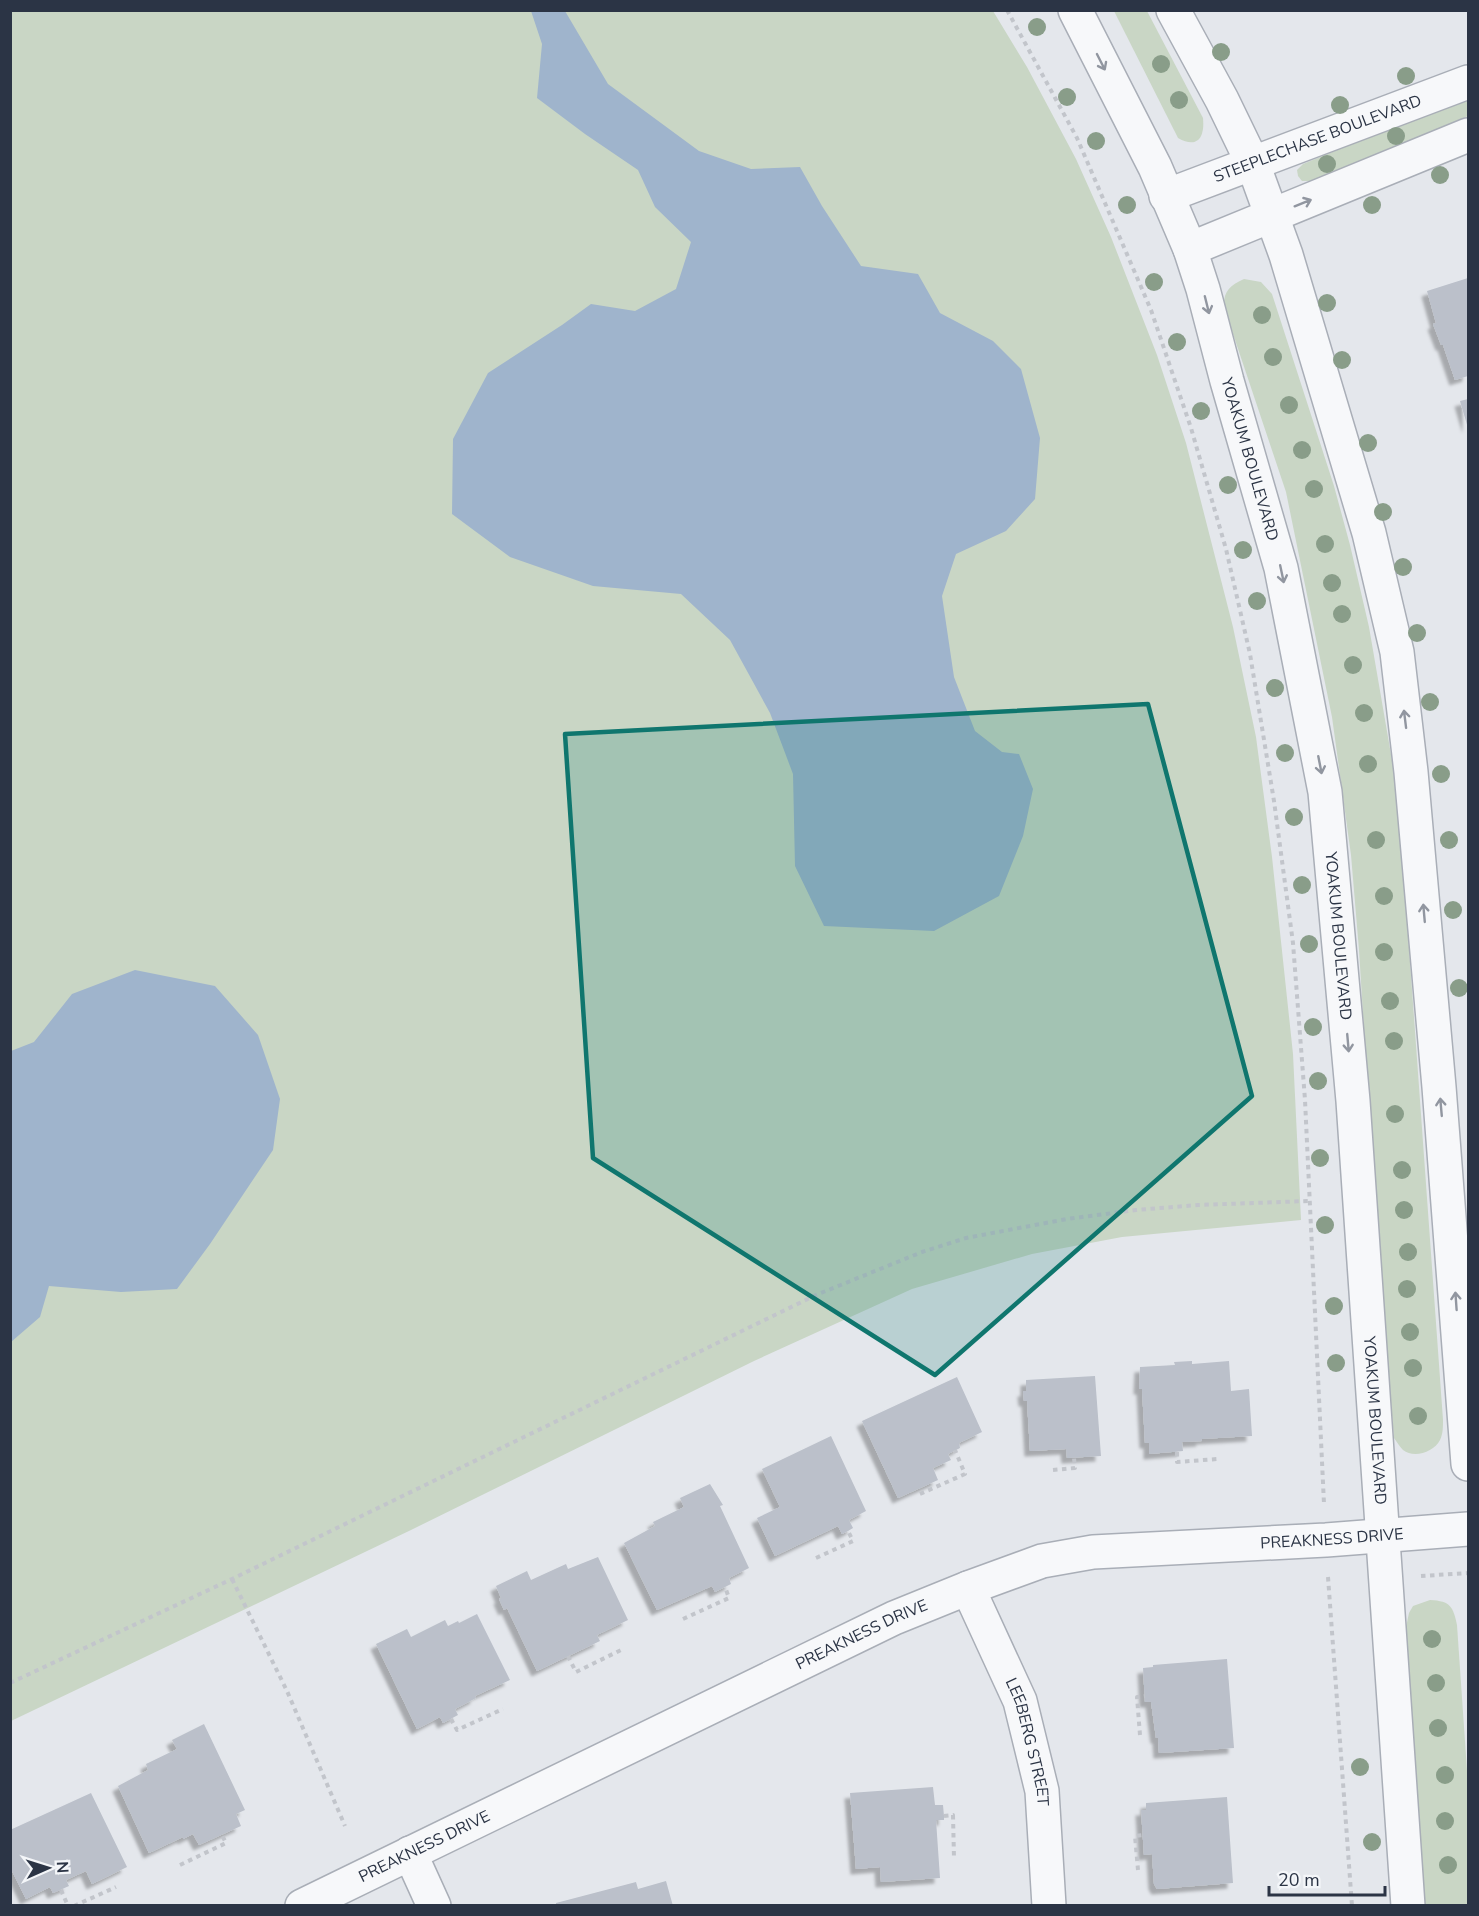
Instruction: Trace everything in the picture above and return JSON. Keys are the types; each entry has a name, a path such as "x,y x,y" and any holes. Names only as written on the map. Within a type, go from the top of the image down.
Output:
{"street":[{"name":"YOAKUM BOULEVARD","path":"1075,10 1155,167 1190,249 1203,289 1281,568 1326,792 1353,1101 1408,1905"},
{"path":"1173,10 1222,100 1253,164 1287,255 1369,533 1397,652 1411,772 1435,1040 1468,1464"},
{"name":"STEEPLECHASE BOULEVARD","path":"1166,196 1468,82"},
{"path":"1190,249 1468,135"},
{"name":"PREAKNESS DRIVE","path":"302,1905 894,1618 1042,1561 1093,1552 1468,1529"},
{"name":"LEEBERG STREET","path":"968,1588 1020,1701 1041,1791 1049,1905"},
{"path":"410,1853 434,1905"}],"path":[{"path":"1007,10 1077,138 1151,310 1191,428 1226,549 1252,666 1274,801 1291,932 1305,1100 1325,1510"},
{"path":"10,1683 232,1579 816,1295 922,1252 966,1238 1066,1219 1198,1205 1309,1201"},
{"path":"920,1494 965,1474 955,1450"},
{"path":"1177,1452 1177,1462 1217,1459"},
{"path":"1053,1470 1075,1468 1074,1458"},
{"path":"816,1558 853,1540 848,1531"},
{"path":"1328,1575 1352,1905"},
{"path":"232,1579 287,1691 345,1826"},
{"path":"683,1619 729,1598 725,1587"},
{"path":"568,1656 576,1672 621,1650"},
{"path":"1140,1735 1137,1697 1145,1696"},
{"path":"451,1719 456,1730 503,1709"},
{"path":"944,1816 953,1815 954,1858"},
{"path":"180,1865 226,1843 222,1835"},
{"path":"1138,1870 1135,1836 1143,1835"},
{"path":"74,1905 116,1887"},
{"path":"61,1890 68,1905"}],"highlighted area":[{"path":"1148,704 1252,1096 935,1375 593,1158 565,734"}],"green space":[{"path":"11,11 993,11 1027,67 1076,159 1111,237 1157,355 1186,443 1233,627 1256,737 1272,857 1293,1054 1301,1220 1122,1237 1032,1254 912,1289 754,1361 411,1530 11,1721"},
{"path":"1114,11 1147,11 1203,118 1203,131 1195,142 1178,138"},
{"path":"1468,97 1468,116 1314,181 1302,181 1298,176 1297,170 1303,164"},
{"path":"1244,279 1261,282 1272,294 1334,486 1369,627 1398,795 1443,1420 1440,1440 1429,1451 1418,1454 1403,1450 1394,1438 1378,1254 1351,855 1332,717 1286,492 1224,307 1228,290"},
{"path":"1430,1600 1443,1602 1450,1606 1457,1625 1468,1785 1468,1905 1425,1905 1406,1627 1413,1606"}],"water":[{"path":"531,11 565,11 608,84 699,151 751,169 800,167 861,266 918,274 940,313 993,341 1021,369 1040,438 1035,499 1006,531 956,554 942,596 954,677 975,731 1002,752 1019,754 1033,789 1023,836 999,896 934,931 824,926 795,866 793,774 770,713 730,640 681,594 593,586 510,557 452,514 453,439 488,373 591,304 635,311 676,289 691,242 655,207 638,170 537,98 542,44"},
{"path":"135,970 215,986 258,1035 280,1099 273,1150 177,1289 121,1292 49,1286 40,1317 11,1342 11,1051 34,1042 72,994"}],"building":[{"path":"1468,278 1468,376 1455,380 1433,324 1436,323 1427,291"},
{"path":"1468,399 1468,428 1460,401"},
{"path":"1192,1361 1192,1364 1229,1361 1231,1391 1249,1389 1252,1436 1182,1442 1183,1451 1149,1454 1149,1443 1145,1443 1142,1389 1139,1389 1140,1367 1175,1365 1174,1362"},
{"path":"1095,1376 1101,1456 1067,1458 1066,1449 1030,1451 1027,1401 1024,1401 1023,1391 1026,1391 1026,1380"},
{"path":"957,1377 982,1432 959,1443 960,1448 948,1454 951,1460 933,1468 938,1480 898,1498 862,1421"},
{"path":"831,1436 866,1511 849,1520 853,1528 842,1534 838,1526 775,1556 757,1518 780,1507 762,1469"},
{"path":"710,1484 723,1505 720,1506 749,1568 729,1578 731,1584 715,1592 712,1586 657,1610 624,1543 655,1526 653,1522 684,1507 680,1498"},
{"path":"598,1557 628,1620 597,1635 600,1641 537,1671 507,1608 504,1610 496,1586 527,1571 531,1580 566,1564 568,1569"},
{"path":"477,1614 510,1680 475,1696 476,1698 455,1709 458,1715 443,1723 440,1717 417,1729 376,1644 407,1629 411,1637 445,1620 448,1626"},
{"path":"1227,1659 1234,1748 1159,1753 1151,1702 1145,1702 1143,1668 1153,1667 1153,1665"},
{"path":"204,1724 245,1810 236,1814 241,1826 199,1845 193,1834 149,1853 118,1786 148,1770 146,1764 177,1749 172,1740"},
{"path":"933,1787 935,1805 943,1805 944,1816 944,1820 936,1820 940,1878 881,1882 880,1867 856,1869 850,1793"},
{"path":"91,1793 127,1867 92,1884 86,1871 66,1880 69,1886 53,1893 50,1887 26,1899 10,1867 10,1830"},
{"path":"1227,1797 1233,1883 1157,1889 1154,1884 1152,1854 1144,1855 1141,1810 1146,1810 1146,1803"},
{"path":"666,1881 673,1906 556,1906 556,1903 636,1882 638,1889"}]}
